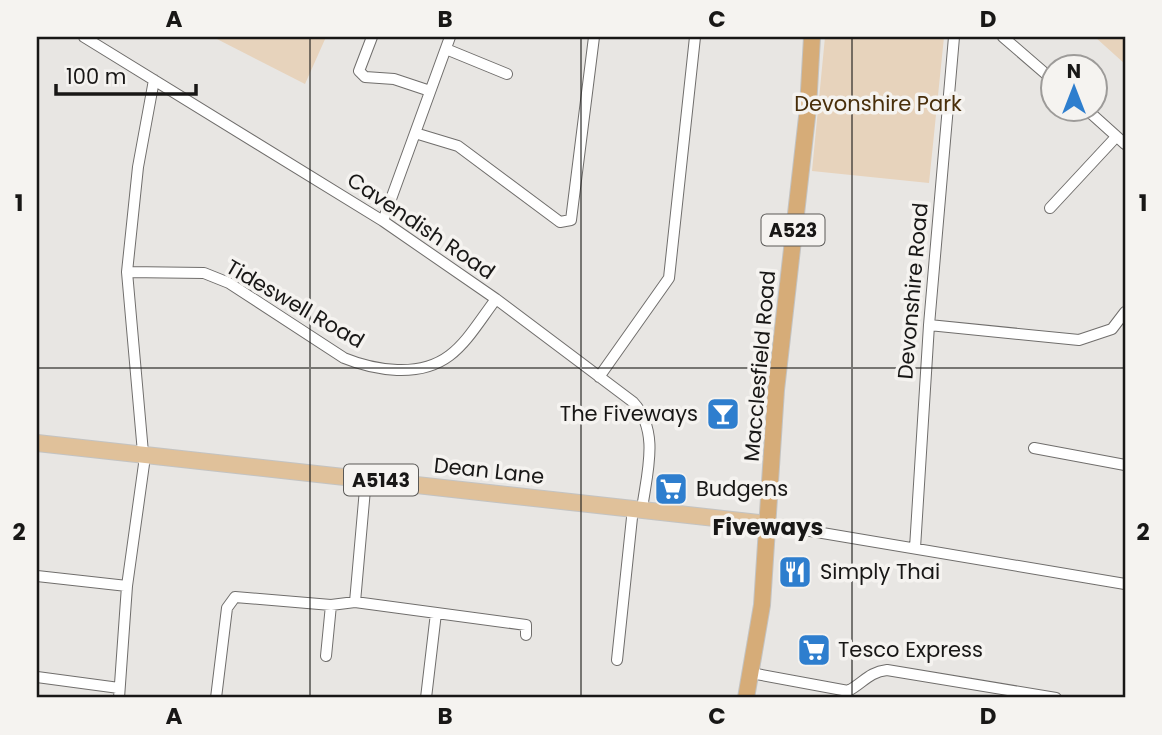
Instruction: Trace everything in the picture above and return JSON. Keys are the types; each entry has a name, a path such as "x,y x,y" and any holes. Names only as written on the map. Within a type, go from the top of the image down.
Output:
{"highway":[{"name":"Macclesfield Road","path":"746,698 762,610 776,390 808,108 812,37"}],"main road":[{"name":"Dean Lane","path":"37,443 769,524"}],"street":[{"name":"Cavendish Road","path":"84,37 383,221 496,299 633,402 648,423 650,443 638,508"},
{"path":"372,37 359,71 365,77 394,79 430,91"},
{"path":"383,221 450,37"},
{"path":"415,133 458,146 560,222 571,220 594,37"},
{"path":"599,377 669,278 695,37"},
{"name":"Devonshire Road","path":"915,548 929,325 954,37"},
{"path":"1003,37 1040,69"},
{"path":"446,49 507,74"},
{"path":"37,677 119,693 127,586 144,454 127,272 138,167 154,80"},
{"path":"1100,122 1125,144"},
{"path":"1050,208 1116,136"},
{"name":"Tideswell Road","path":"127,272 204,274 229,283 344,358 359,364 392,369 418,370 443,362 456,351 496,299"},
{"path":"929,325 1079,340 1112,329 1125,312"},
{"path":"1034,448 1125,465"},
{"path":"355,602 366,478"},
{"path":"617,660 638,508"},
{"path":"769,524 1125,584"},
{"path":"37,576 127,586"},
{"path":"216,698 227,608 235,597 331,606 355,602 527,625 527,635"},
{"path":"326,656 331,606"},
{"path":"426,698 436,613"},
{"path":"751,673 848,691 860,685 874,671 887,670 1056,698"},
{"path":"860,685 860,698"}],"green space":[{"path":"213,37 326,37 305,84"},
{"name":"Devonshire Park","path":"825,37 944,37 929,183 812,171"},
{"path":"1095,37 1121,37 1125,41 1125,64"}],"place":[{"name":"The Fiveways","path":"723,414"},
{"name":"Budgens","path":"671,489"},
{"name":"Simply Thai","path":"795,572"},
{"name":"Tesco Express","path":"814,650"}],"district":[{"name":"Fiveways","path":"768,527"}]}
